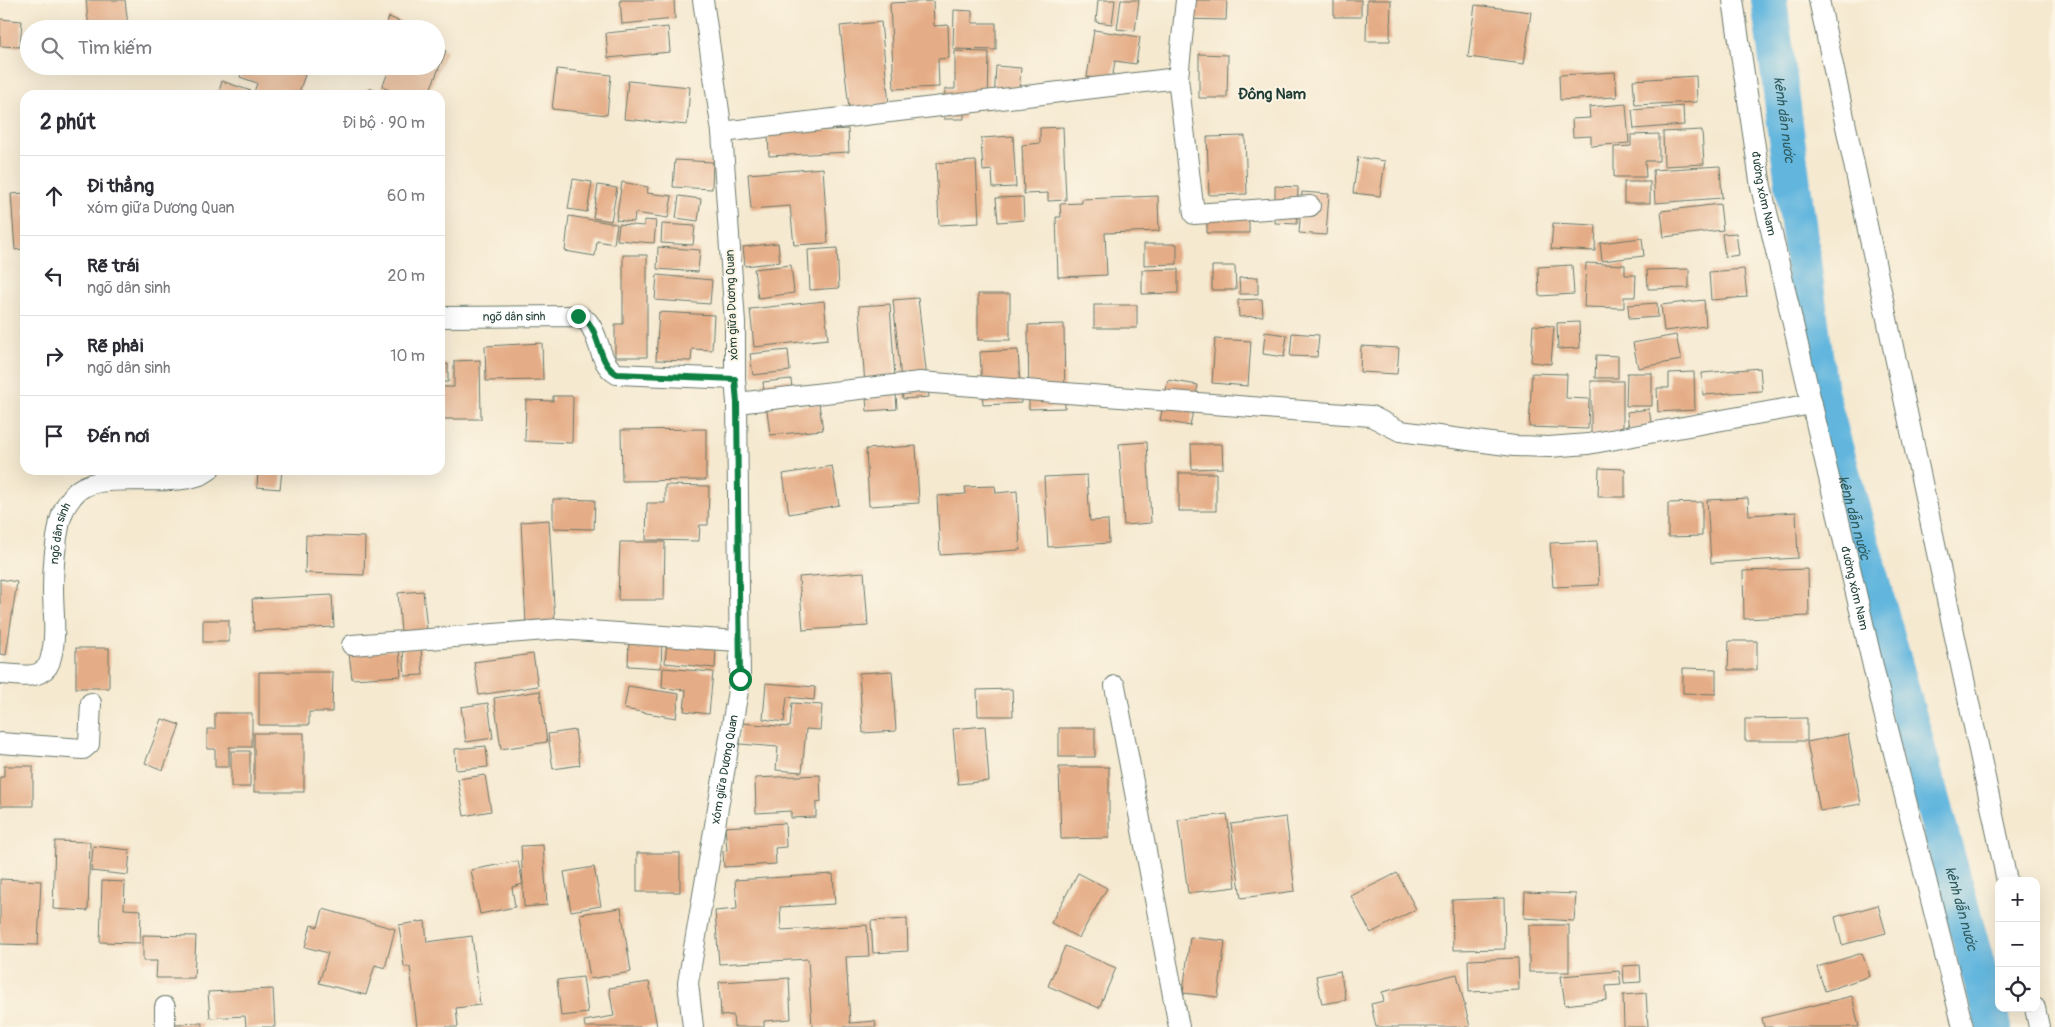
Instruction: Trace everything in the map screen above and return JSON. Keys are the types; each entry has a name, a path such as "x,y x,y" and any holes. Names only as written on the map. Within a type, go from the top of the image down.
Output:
{"lane":[{"name":"xóm giữa Dương Quan","path":"693,1027 688,983 740,679 735,323 722,132 703,0"},
{"path":"1186,0 1178,78 1194,214 1310,206"},
{"name":"đường xóm Nam","path":"1733,0 1761,187 1884,713 1963,1027"},
{"path":"1818,0 2006,877"},
{"path":"722,132 1178,78"},
{"name":"ngõ dân sinh","path":"445,317 578,316 588,322 605,362 610,370 617,374 735,379"},
{"path":"737,403 920,382 1371,416 1400,431 1514,446 1549,447 1588,444 1812,404"},
{"name":"ngõ dân sinh","path":"0,674 31,675 38,674 47,668 54,637 53,586 60,519 77,490 93,476 181,479 199,475"},
{"path":"352,645 559,629 738,641"},
{"path":"1115,686 1179,1027"},
{"path":"0,743 83,749 89,744 91,703"},
{"path":"2036,1012 2039,1027"}],"building":[{"path":"86,0 125,0 127,20 88,20"},
{"path":"620,0 674,0 675,19 622,24"},
{"path":"1098,0 1115,0 1112,24 1096,22"},
{"path":"1121,0 1139,0 1135,31 1117,29"},
{"path":"1182,0 1227,0 1226,20 1181,19"},
{"path":"1334,0 1361,0 1361,17 1334,17"},
{"path":"1367,0 1391,0 1390,41 1366,41"},
{"path":"933,1 934,26 948,25 949,58 938,59 939,87 894,89 890,3"},
{"path":"1475,5 1531,12 1524,64 1468,57"},
{"path":"954,10 972,11 972,23 996,23 996,50 953,49"},
{"path":"0,19 20,21 20,47 0,46"},
{"path":"881,22 889,105 849,109 840,26"},
{"path":"668,27 670,52 608,58 606,33"},
{"path":"1094,30 1140,37 1136,64 1115,61 1112,80 1087,77"},
{"path":"955,51 989,52 988,109 964,108 964,119 944,119 945,89 955,89"},
{"path":"1199,54 1228,55 1227,98 1199,98"},
{"path":"996,66 1021,68 1018,104 994,102"},
{"path":"557,69 611,75 607,115 552,109"},
{"path":"1615,72 1617,97 1560,100 1559,75"},
{"path":"241,75 305,75 300,90 255,90 257,83 240,77"},
{"path":"387,75 436,75 430,90 390,90 382,87"},
{"path":"1696,76 1697,102 1635,105 1633,80"},
{"path":"222,81 248,90 219,90"},
{"path":"628,81 690,87 687,125 624,119"},
{"path":"1626,104 1629,143 1591,146 1591,136 1573,137 1572,119 1590,118 1589,107"},
{"path":"1683,106 1684,125 1634,129 1632,110"},
{"path":"1063,127 1066,200 1048,201 1048,193 1024,194 1022,145 1040,143 1040,128"},
{"path":"848,129 849,152 769,156 768,133"},
{"path":"1702,130 1704,164 1664,166 1663,132"},
{"path":"1659,134 1659,161 1645,161 1646,177 1614,177 1614,147 1631,146 1631,135"},
{"path":"1013,136 1016,187 993,188 992,170 983,171 981,138"},
{"path":"1245,136 1247,194 1209,195 1207,137"},
{"path":"1358,157 1385,161 1380,196 1353,193"},
{"path":"675,160 713,162 712,189 673,187"},
{"path":"976,161 979,223 939,225 936,163"},
{"path":"1720,166 1722,198 1655,203 1653,170"},
{"path":"823,168 828,243 794,245 790,206 751,209 748,174"},
{"path":"573,179 592,182 587,212 568,209"},
{"path":"622,182 648,187 647,193 672,196 668,218 635,213 634,222 616,220"},
{"path":"1624,182 1650,182 1650,203 1624,203"},
{"path":"598,185 617,188 611,221 593,218"},
{"path":"1275,186 1298,187 1297,224 1275,223"},
{"path":"1302,192 1329,194 1326,235 1299,233"},
{"path":"20,193 20,250 15,250 11,194"},
{"path":"679,196 701,199 698,221 676,218"},
{"path":"1158,196 1159,231 1105,233 1107,275 1058,277 1056,217 1061,217 1060,204 1082,203 1082,199"},
{"path":"1023,197 1024,220 998,222 996,198"},
{"path":"1720,204 1723,230 1664,237 1661,211"},
{"path":"1207,210 1249,210 1249,233 1207,233"},
{"path":"569,216 617,224 614,244 597,241 595,256 565,251"},
{"path":"644,220 656,221 654,243 617,240 619,224 644,226"},
{"path":"1553,223 1596,225 1595,251 1551,249"},
{"path":"662,224 695,226 693,245 661,243"},
{"path":"1736,233 1739,255 1725,257 1722,234"},
{"path":"1642,238 1644,256 1602,261 1600,243"},
{"path":"778,243 780,262 745,266 743,247"},
{"path":"1144,244 1177,244 1177,264 1144,265"},
{"path":"658,247 700,250 698,272 657,269"},
{"path":"837,248 839,288 810,290 808,250"},
{"path":"623,255 647,255 647,357 615,357 615,324 623,324"},
{"path":"1586,263 1625,265 1625,275 1636,275 1635,297 1624,297 1624,308 1584,307"},
{"path":"791,265 794,293 758,298 754,269"},
{"path":"1572,265 1574,294 1539,296 1538,267"},
{"path":"1212,266 1235,266 1236,290 1212,290"},
{"path":"1178,269 1178,293 1142,294 1142,270"},
{"path":"1689,269 1689,288 1648,289 1647,270"},
{"path":"1744,269 1747,297 1711,300 1709,272"},
{"path":"657,275 712,280 710,304 655,300"},
{"path":"1258,277 1258,294 1240,294 1239,278"},
{"path":"978,294 1010,294 1010,340 978,340"},
{"path":"918,298 929,397 903,399 893,300"},
{"path":"1262,299 1263,316 1239,317 1238,300"},
{"path":"1704,300 1706,326 1664,331 1661,305"},
{"path":"824,301 828,339 754,347 750,309"},
{"path":"1657,303 1658,317 1629,319 1628,305"},
{"path":"890,304 897,409 867,411 859,306"},
{"path":"1094,305 1137,305 1137,328 1094,328"},
{"path":"659,312 714,315 712,350 692,349 691,361 656,360"},
{"path":"1579,322 1580,348 1558,349 1557,323"},
{"path":"1064,324 1065,408 1029,409 1028,325"},
{"path":"1533,325 1554,326 1551,364 1531,362"},
{"path":"1265,332 1287,335 1284,357 1263,354"},
{"path":"1292,333 1319,335 1317,357 1290,356"},
{"path":"1676,335 1681,360 1638,368 1633,343"},
{"path":"1215,339 1251,341 1248,386 1212,383"},
{"path":"542,343 543,380 486,381 485,346"},
{"path":"1361,346 1399,348 1397,374 1360,372"},
{"path":"788,350 790,371 753,375 750,354"},
{"path":"1018,350 1021,403 983,405 980,352"},
{"path":"1596,355 1618,356 1618,378 1595,378"},
{"path":"480,360 481,419 445,419 445,387 454,387 454,361"},
{"path":"445,364 448,364 448,382 445,382"},
{"path":"1760,368 1762,391 1703,395 1702,373"},
{"path":"1694,372 1695,410 1658,412 1657,388 1669,388 1669,373"},
{"path":"1532,373 1567,374 1566,398 1589,399 1588,429 1529,427"},
{"path":"1627,373 1652,373 1652,406 1626,406"},
{"path":"791,379 793,400 765,403 763,382"},
{"path":"1168,380 1198,385 1190,426 1160,420"},
{"path":"1591,381 1623,381 1623,436 1591,436"},
{"path":"553,396 573,396 572,443 525,441 526,400 553,401"},
{"path":"819,404 823,430 770,435 767,410"},
{"path":"1649,409 1652,427 1629,430 1627,412"},
{"path":"706,429 706,480 622,481 621,430"},
{"path":"1147,442 1151,523 1124,525 1119,444"},
{"path":"1191,444 1222,444 1223,468 1192,469"},
{"path":"916,446 919,503 869,506 866,449"},
{"path":"832,466 839,505 789,514 783,474"},
{"path":"1599,468 1625,469 1625,497 1598,497"},
{"path":"1179,473 1216,473 1216,511 1179,511"},
{"path":"258,475 281,475 280,489 257,487"},
{"path":"1087,475 1090,521 1108,520 1109,543 1048,547 1044,477"},
{"path":"665,485 709,486 708,525 700,525 699,541 646,540 647,503 665,503"},
{"path":"995,486 996,493 1017,491 1020,550 940,555 937,496 966,494 965,487"},
{"path":"1748,498 1749,515 1796,512 1798,558 1711,563 1707,500"},
{"path":"553,499 595,500 594,529 553,528"},
{"path":"1702,502 1702,536 1668,537 1668,503"},
{"path":"549,520 555,623 526,625 521,522"},
{"path":"306,535 365,537 364,575 305,573"},
{"path":"1597,541 1599,585 1553,587 1550,543"},
{"path":"620,542 665,542 664,600 618,600"},
{"path":"1808,569 1809,616 1744,619 1743,571"},
{"path":"864,572 868,626 803,630 799,577"},
{"path":"0,579 17,582 6,655 0,654"},
{"path":"423,591 427,630 401,633 398,593"},
{"path":"332,595 334,627 254,631 252,599"},
{"path":"203,620 229,620 229,642 203,642"},
{"path":"629,640 662,641 661,668 628,666"},
{"path":"667,641 716,645 715,668 665,663"},
{"path":"1729,641 1757,641 1757,670 1728,670"},
{"path":"76,648 109,648 109,688 76,688"},
{"path":"421,648 423,675 405,676 403,649"},
{"path":"399,649 401,676 352,679 349,653"},
{"path":"533,654 538,686 479,695 474,662"},
{"path":"663,668 713,672 709,714 684,711 686,690 662,688"},
{"path":"1683,668 1716,669 1716,694 1683,693"},
{"path":"892,671 896,731 863,733 859,673"},
{"path":"259,672 333,672 332,712 309,712 309,725 259,725"},
{"path":"766,683 815,687 814,700 787,697 784,722 763,719"},
{"path":"628,686 679,694 676,718 624,709"},
{"path":"1012,689 1013,716 978,716 977,690"},
{"path":"540,691 547,742 501,749 494,698"},
{"path":"488,703 493,738 466,742 461,707"},
{"path":"792,703 822,705 820,730 806,729 802,772 776,770 778,747 740,744 741,723 790,727"},
{"path":"215,713 252,713 252,747 229,747 229,767 215,767 215,749 207,749 207,729 215,729"},
{"path":"1807,718 1807,741 1745,741 1745,719"},
{"path":"162,719 180,725 163,770 145,763"},
{"path":"985,726 989,781 958,784 953,729"},
{"path":"1059,728 1095,728 1095,757 1059,757"},
{"path":"575,730 580,765 553,769 548,734"},
{"path":"254,733 304,733 304,792 254,792"},
{"path":"1848,734 1861,804 1820,811 1807,742"},
{"path":"486,746 488,767 456,770 455,749"},
{"path":"231,751 250,751 250,787 231,787"},
{"path":"4,766 33,766 33,806 0,806 0,777 4,777"},
{"path":"1059,767 1109,767 1109,838 1061,839"},
{"path":"485,775 491,811 464,816 458,779"},
{"path":"820,775 821,802 816,803 816,817 791,818 791,811 756,813 755,778"},
{"path":"1227,814 1236,887 1188,893 1178,820"},
{"path":"1286,817 1295,891 1241,898 1231,824"},
{"path":"785,823 786,847 775,848 776,864 724,867 723,851 727,850 725,827"},
{"path":"55,841 90,842 88,911 53,909"},
{"path":"543,845 547,905 524,907 521,846"},
{"path":"93,846 130,850 128,875 91,871"},
{"path":"637,853 680,853 680,892 637,892"},
{"path":"518,861 523,884 512,887 515,907 480,914 471,870"},
{"path":"594,867 601,906 571,911 564,872"},
{"path":"1078,873 1107,888 1079,938 1051,923"},
{"path":"1397,873 1416,909 1371,933 1351,896"},
{"path":"833,874 835,904 780,907 781,930 867,925 869,956 846,957 850,1023 875,1021 876,1027 812,1027 808,959 719,964 715,911 737,909 735,880"},
{"path":"0,879 41,881 38,945 0,944"},
{"path":"102,881 125,882 124,909 141,910 140,943 100,942"},
{"path":"1525,892 1576,894 1574,921 1524,918"},
{"path":"1504,898 1505,949 1453,950 1452,900"},
{"path":"1878,905 1886,933 1842,945 1835,917"},
{"path":"621,908 631,972 590,979 580,914"},
{"path":"323,909 395,929 385,968 375,965 366,995 319,983 328,953 305,947 311,925 318,927"},
{"path":"907,919 908,951 873,953 871,921"},
{"path":"425,921 427,942 472,936 480,1005 456,1008 458,1027 417,1027 410,967 404,967 399,925"},
{"path":"1529,925 1569,925 1569,972 1529,972"},
{"path":"143,935 196,936 194,978 156,978 157,961 143,961"},
{"path":"1190,937 1225,941 1218,997 1183,993"},
{"path":"1065,946 1116,968 1099,1008 1048,986"},
{"path":"1862,953 1870,976 1825,991 1817,967"},
{"path":"1518,958 1519,990 1469,992 1468,960"},
{"path":"1640,965 1641,982 1624,983 1623,966"},
{"path":"1340,971 1346,1000 1322,1004 1316,976"},
{"path":"1619,971 1621,985 1606,986 1607,1000 1565,1005 1561,976"},
{"path":"1457,974 1470,1027 1376,1027 1371,1004 1384,1001 1382,992"},
{"path":"583,977 588,1013 561,1016 557,980"},
{"path":"789,978 791,1019 764,1021 764,1027 734,1027 733,1015 721,1016 719,982"},
{"path":"649,982 657,1027 585,1027 584,1021 614,1016 609,988"},
{"path":"273,989 275,1027 246,1027 245,1016 210,1018 208,992"},
{"path":"1646,993 1648,1027 1624,1027 1623,995"},
{"path":"1852,996 1859,1027 1764,1027 1762,1018"},
{"path":"202,1023 202,1027 171,1027 171,1024"}],"waterway":[{"name":"kênh dẫn nước","path":"1769,0 1820,392 1994,1027"}],"district":[{"name":"Đông Nam","path":"1272,94"}],"route":[{"path":"578,316 588,322 605,362 610,370 617,374 735,379 737,403 738,641 740,679"}]}
